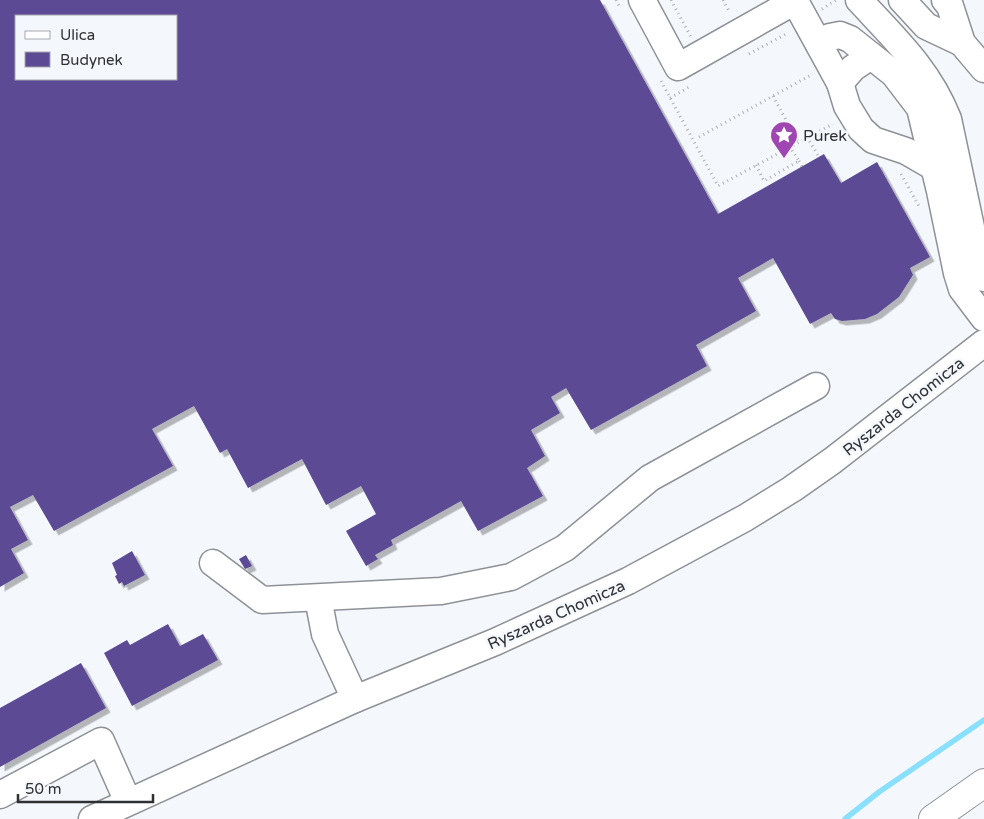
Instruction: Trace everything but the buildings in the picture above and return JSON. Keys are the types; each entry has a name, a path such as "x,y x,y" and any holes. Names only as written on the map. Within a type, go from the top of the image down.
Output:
{"main road":[{"path":"933,819 984,784"}],"street":[{"path":"642,0 678,67 701,54 758,10 795,1 840,83 847,106 861,129 873,140 906,151 932,166"},
{"path":"859,0 920,66 942,103 948,119 979,265 984,278"},
{"path":"902,0 926,26 962,43"},
{"path":"945,0 950,6 962,43 984,69"},
{"path":"818,42 830,36 840,35 850,39 894,74 920,108 957,273 962,289 984,318"},
{"path":"840,83 853,68 871,56"},
{"name":"Ryszarda Chomicza","path":"92,819 355,699 495,642 619,585 745,518 832,461 984,343"},
{"path":"213,563 262,600 441,591 511,577 565,548 650,478 816,386"},
{"path":"318,598 325,634 355,699"},
{"path":"0,795 101,741 128,802"}],"path":[{"path":"671,0 701,54"},
{"path":"699,137 816,72"},
{"path":"773,96 798,142"},
{"path":"670,98 718,186 833,124"},
{"path":"828,116 837,131"},
{"path":"807,137 819,157"},
{"path":"790,147 802,167"},
{"path":"756,166 764,181 799,161"},
{"path":"901,173 924,214"}],"waterway":[{"path":"845,819 879,792 984,720"}],"place":[{"name":"Purek","path":"784,159"}]}
